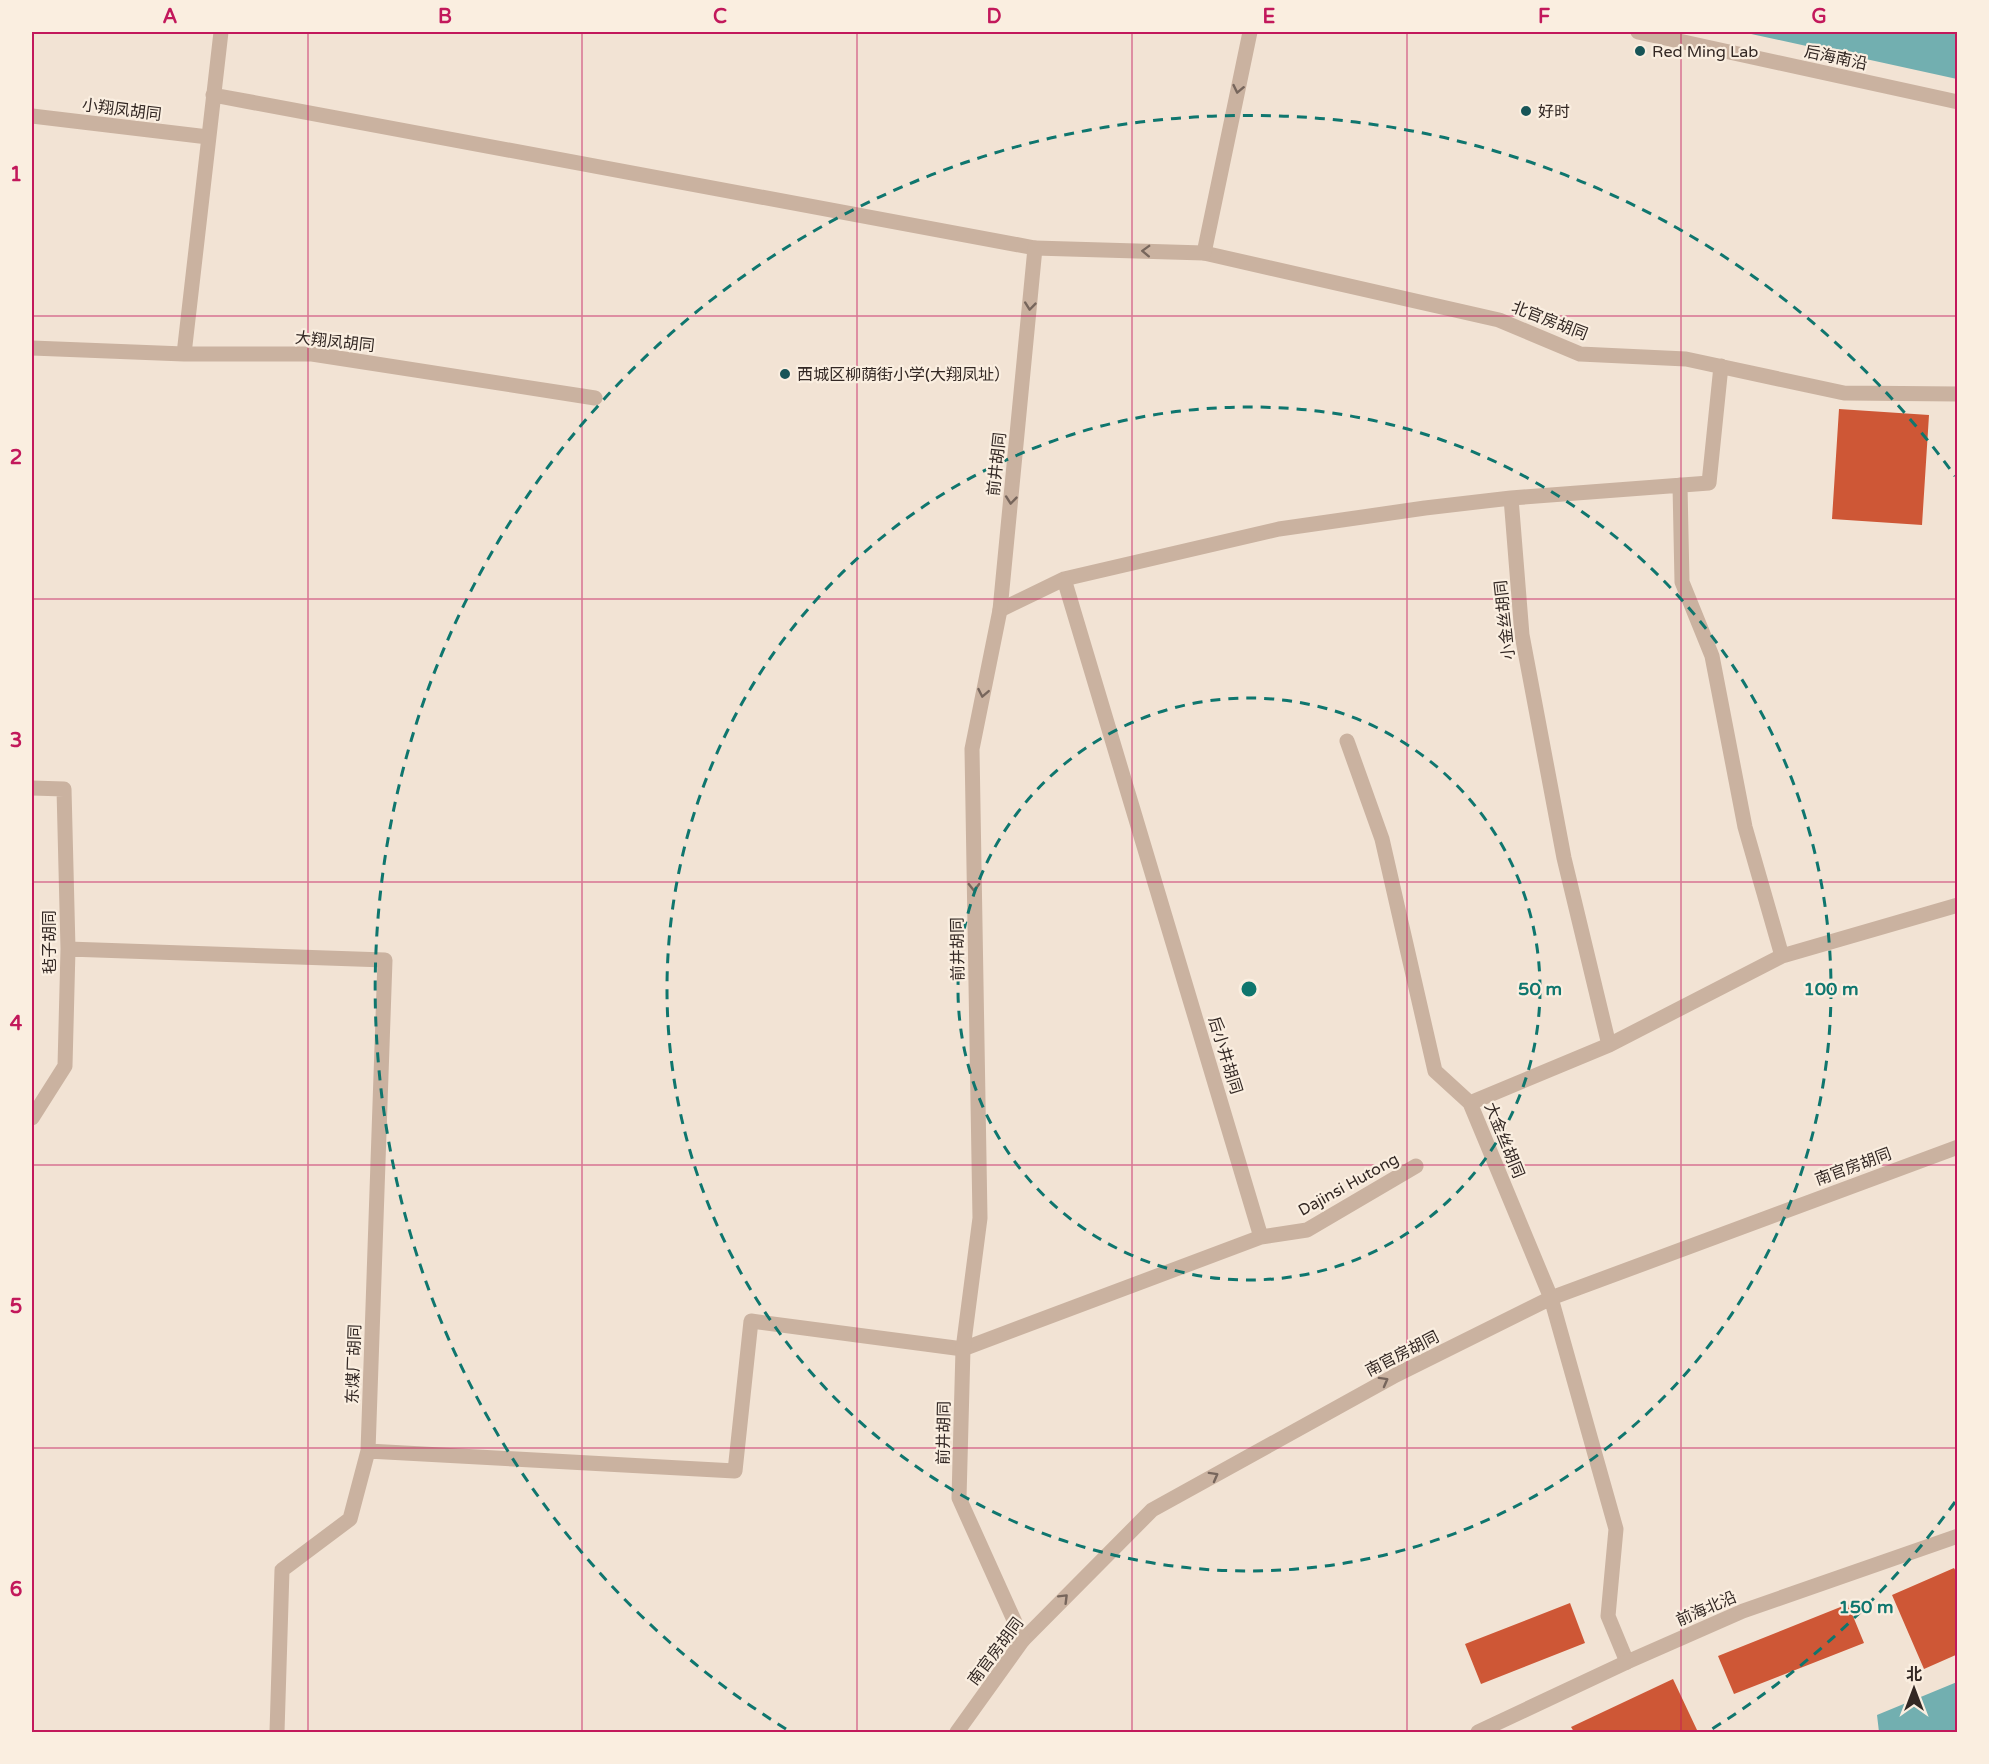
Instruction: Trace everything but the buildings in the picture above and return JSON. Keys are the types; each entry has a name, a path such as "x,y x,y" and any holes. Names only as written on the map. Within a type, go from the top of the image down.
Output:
{"street":[{"path":"184,354 221,32"},
{"path":"1204,253 1250,32"},
{"name":"后海南沿","path":"1638,32 1958,102"},
{"name":"北官房胡同","path":"213,95 1035,248 1204,253 1499,320 1580,354 1686,359 1844,393 1958,394"},
{"name":"小翔凤胡同","path":"32,116 208,137"},
{"name":"前井胡同","path":"1023,1640 959,1498 963,1349 980,1218 972,749 1000,610 1035,248"},
{"name":"大翔凤胡同","path":"32,348 184,354 312,354 596,398"},
{"path":"1000,610 1064,579 1279,529 1511,498 1709,483 1721,366"},
{"path":"1680,485 1682,582 1712,656 1745,826 1782,956"},
{"name":"小金丝胡同","path":"1511,498 1522,635 1564,858 1609,1045"},
{"name":"后小井胡同","path":"1064,579 1261,1237"},
{"path":"1347,741 1383,839 1435,1071 1470,1103"},
{"name":"毡子胡同","path":"32,788 64,789 68,949 65,1066 32,1118"},
{"name":"大金丝胡同","path":"1627,1662 1608,1616 1616,1529 1551,1298 1470,1103 1609,1045 1782,956 1958,905"},
{"name":"东煤厂胡同","path":"68,949 385,960 368,1451 350,1519 282,1570 277,1732"},
{"name":"南官房胡同","path":"957,1732 1023,1640 1152,1510 1396,1375 1551,1298 1958,1147"},
{"name":"Dajinsi Hutong","path":"1261,1237 1307,1230 1416,1166"},
{"path":"368,1451 735,1471 751,1321 963,1349 1261,1237"},
{"name":"前海北沿","path":"1478,1732 1743,1611 1958,1536"}],"water":[{"path":"1742,32 1957,32 1957,79"},
{"path":"1957,1682 1957,1732 1879,1732 1877,1715"}],"place":[{"name":"Red Ming Lab","path":"1640,51"},
{"name":"好时","path":"1526,111"},
{"name":"西城区柳荫街小学(大翔凤址）","path":"785,374"}]}
